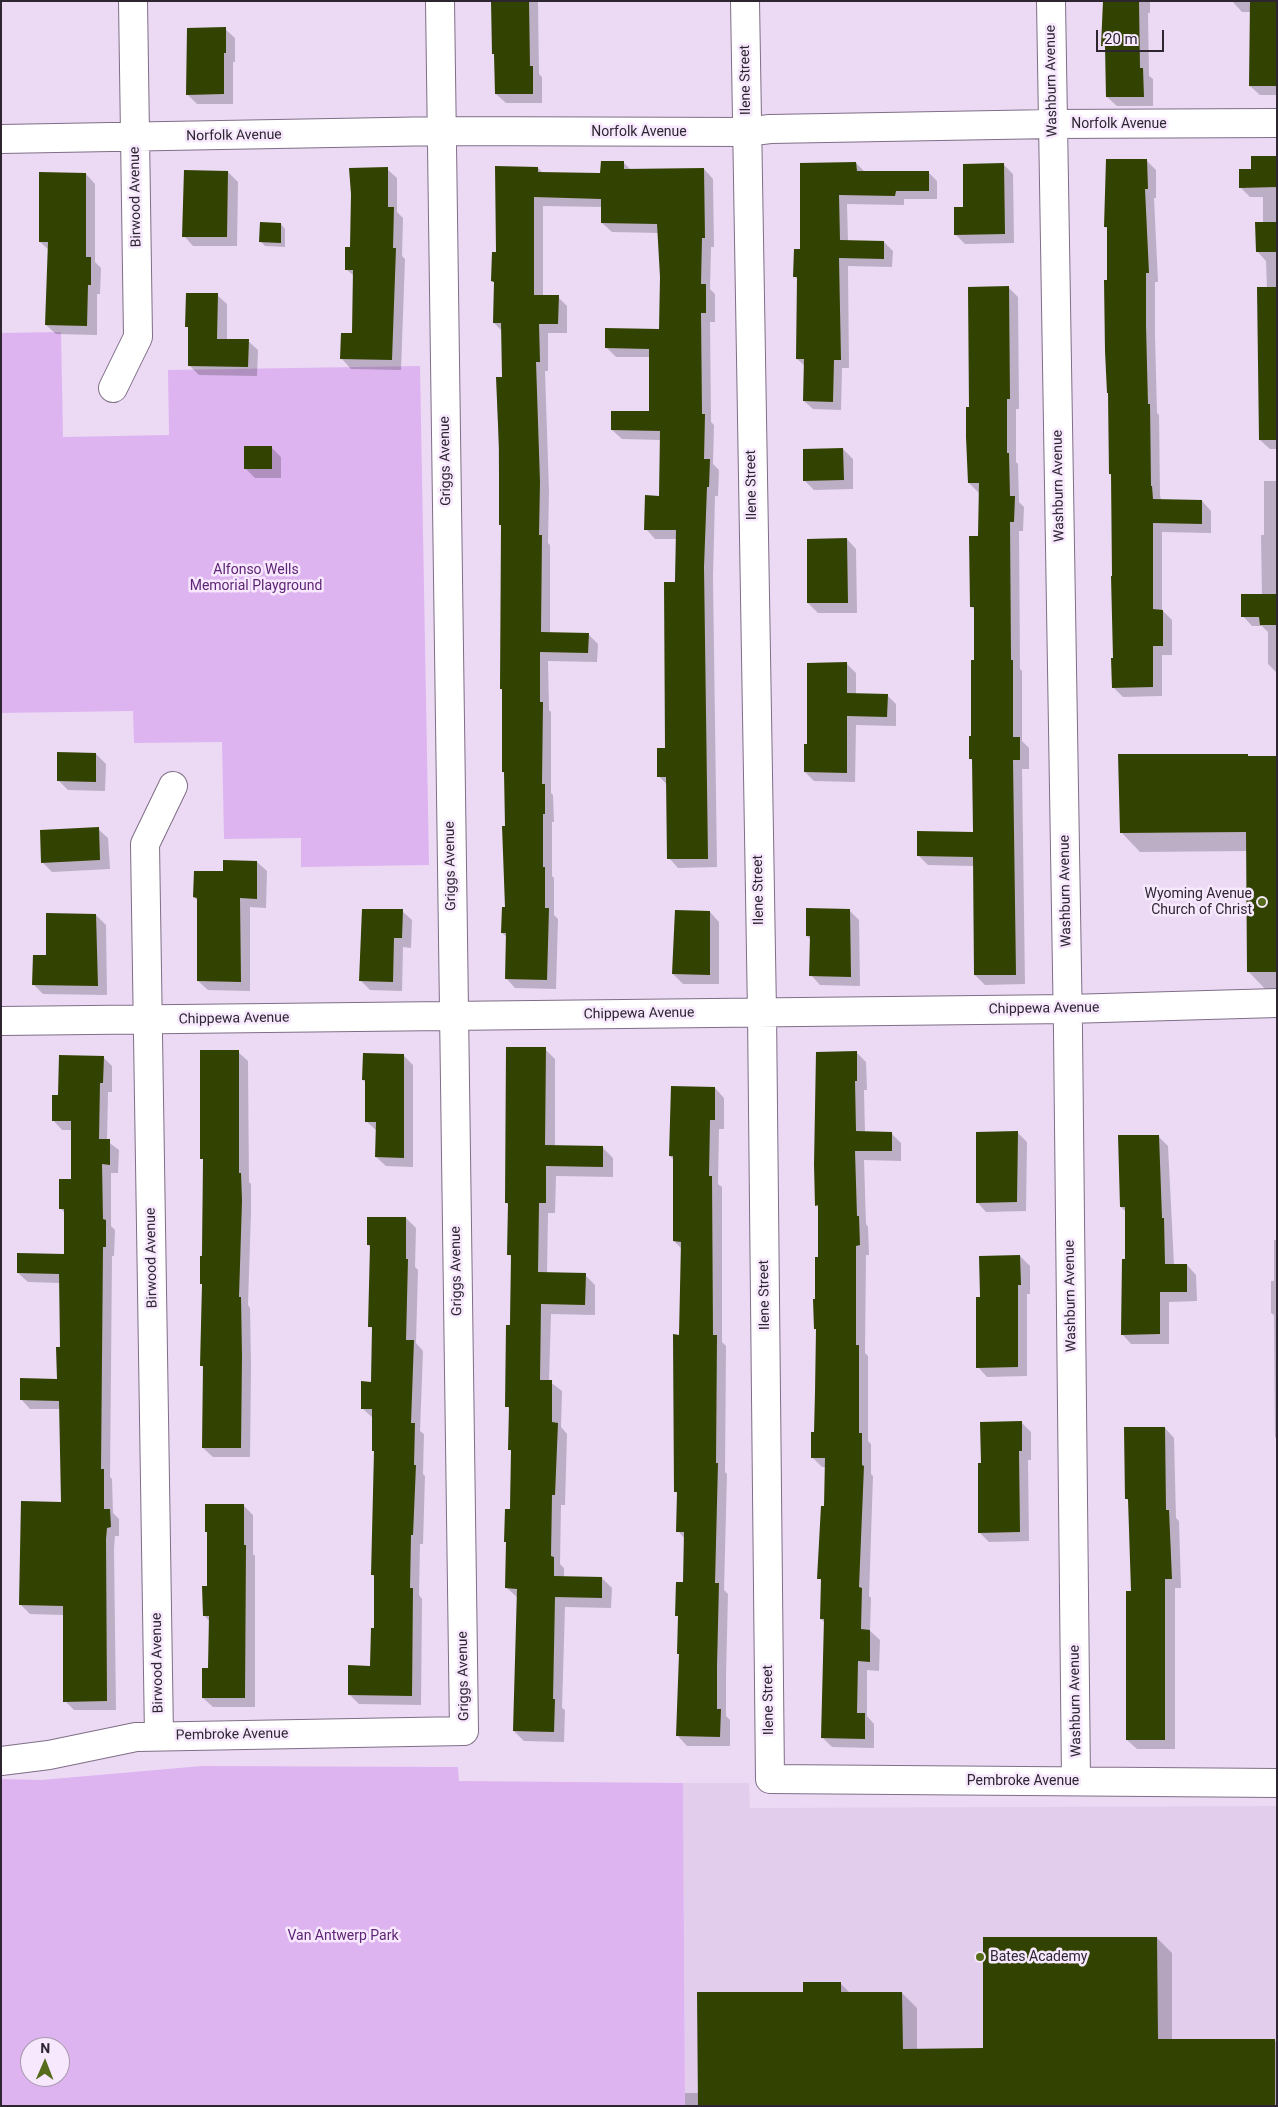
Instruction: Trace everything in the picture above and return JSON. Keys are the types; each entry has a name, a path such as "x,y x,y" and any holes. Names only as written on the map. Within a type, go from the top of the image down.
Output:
{"street":[{"name":"Birwood Avenue","path":"113,388 138,337 133,1"},
{"name":"Griggs Avenue","path":"440,1 464,1731"},
{"name":"Ilene Street","path":"745,1 762,1012 770,1779"},
{"name":"Washburn Avenue","path":"1051,1 1068,1009 1076,1781"},
{"name":"Norfolk Avenue","path":"1,139 442,132 746,132 770,129 1053,124 1277,123"},
{"name":"Birwood Avenue","path":"159,1736 145,844 173,786"},
{"name":"Chippewa Avenue","path":"1,1021 1068,1009 1277,1003"},
{"name":"Pembroke Avenue","path":"1,1761 49,1755 136,1737 464,1731"},
{"name":"Pembroke Avenue","path":"770,1779 1277,1783"}],"shaded area":[{"name":"Bates Academy","path":"683,1783 749,1783 750,1808 1277,1806 1277,2106 685,2106"}],"green space":[{"name":"Alfonso Wells Memorial Playground","path":"61,332 63,437 169,435 168,370 420,366 429,865 301,867 301,838 224,839 222,742 134,743 133,711 1,713 1,333"},
{"name":"Van Antwerp Park","path":"202,1766 458,1767 459,1781 683,1783 685,2106 1,2106 1,1779 41,1780"}],"building":[{"path":"491,1 529,1 530,66 533,66 533,94 495,94"},
{"path":"1103,1 1139,1 1140,68 1143,68 1144,97 1106,97 1105,46 1101,46"},
{"path":"1250,1 1276,1 1277,86 1249,86"},
{"path":"226,27 224,94 186,95 187,28"},
{"path":"1251,156 1277,156 1277,187 1239,188 1239,169 1251,169"},
{"path":"1106,159 1147,159 1148,189 1145,189 1149,273 1146,273 1146,326 1153,499 1202,500 1202,524 1153,523 1153,609 1163,610 1163,646 1153,646 1153,687 1112,688 1111,474 1109,474 1104,280 1107,280 1107,227 1104,227"},
{"path":"601,161 624,161 624,169 704,168 705,238 702,238 701,284 706,284 706,313 701,313 702,414 705,414 704,459 710,459 704,567 708,859 667,859 666,777 657,777 657,748 665,748 664,582 675,582 676,530 644,530 645,495 659,496 660,431 611,430 611,411 649,411 649,349 605,348 605,328 659,329 660,277 657,224 601,223 601,199 534,197 534,295 559,295 558,324 539,324 540,362 536,362 540,482 539,535 542,535 541,632 589,633 588,653 540,652 540,702 543,702 542,784 545,784 543,867 545,867 545,908 549,908 547,980 505,979 506,933 501,933 502,907 505,907 502,826 505,826 504,772 502,772 502,689 500,689 501,525 499,525 499,448 496,377 502,377 501,323 493,323 494,282 491,281 492,252 496,252 495,166 538,167 538,172 600,173"},
{"path":"856,162 857,171 929,171 929,191 896,191 895,196 839,195 840,240 884,241 884,259 839,258 841,360 834,360 833,402 803,401 804,359 796,359 797,277 793,277 794,249 800,249 800,163"},
{"path":"1004,163 1005,234 954,235 954,207 963,207 963,164"},
{"path":"388,167 388,207 394,207 393,248 396,248 392,360 340,359 341,333 352,333 353,270 345,270 345,247 350,247 351,194 349,168"},
{"path":"184,170 228,171 227,237 182,237"},
{"path":"39,172 86,173 86,257 91,257 91,285 88,285 87,326 45,325 48,242 39,242"},
{"path":"260,222 281,223 281,243 259,242"},
{"path":"1255,222 1277,222 1277,252 1256,252"},
{"path":"1009,286 1010,399 1007,399 1007,453 1009,453 1010,496 1015,496 1014,522 1010,522 1011,660 1013,660 1013,737 1020,737 1020,760 1013,760 1016,975 974,975 973,857 917,856 917,831 973,832 972,759 969,759 969,736 971,736 971,660 974,660 974,607 970,607 969,536 978,536 979,483 968,483 966,407 969,407 968,287"},
{"path":"1257,287 1277,287 1277,440 1259,440"},
{"path":"186,293 218,293 217,339 249,339 248,367 188,366 188,327 185,327"},
{"path":"244,446 272,446 272,469 244,469"},
{"path":"843,448 844,480 803,481 803,449"},
{"path":"847,538 848,603 807,603 807,539"},
{"path":"1241,594 1277,594 1277,625 1260,625 1259,617 1241,617"},
{"path":"847,662 847,693 888,694 887,717 847,716 847,773 804,772 804,744 807,744 807,663"},
{"path":"57,752 96,753 96,782 57,781"},
{"name":"Wyoming Avenue Church of Christ","path":"1118,754 1248,754 1248,756 1277,756 1277,972 1247,972 1246,832 1120,833"},
{"path":"99,827 100,860 41,863 40,830"},
{"path":"223,860 257,861 257,899 240,898 241,982 197,981 197,898 193,897 194,871 223,871"},
{"path":"806,908 850,909 851,977 809,976 810,936 806,936"},
{"path":"362,909 403,909 402,938 394,938 393,982 359,981"},
{"path":"675,910 710,911 710,975 672,974"},
{"path":"46,913 96,914 98,986 32,985 33,955 46,955"},
{"path":"506,1047 546,1047 545,1145 603,1146 603,1167 546,1166 546,1203 539,1203 538,1272 586,1273 585,1305 541,1304 540,1380 552,1380 552,1422 558,1423 555,1495 552,1495 551,1556 554,1557 554,1576 602,1577 602,1598 555,1597 554,1732 513,1731 517,1589 505,1588 506,1542 504,1542 505,1509 510,1509 511,1450 508,1450 509,1407 505,1407 506,1325 510,1325 511,1255 507,1255 508,1203 505,1203"},
{"path":"200,1050 239,1050 239,1173 241,1173 242,1201 239,1297 241,1297 242,1356 241,1448 202,1448 203,1366 200,1366 202,1284 200,1284 200,1256 202,1256 203,1159 200,1159"},
{"path":"857,1051 857,1081 855,1081 856,1131 892,1132 892,1151 855,1151 860,1245 856,1246 856,1345 859,1345 859,1433 862,1433 862,1465 864,1466 859,1587 862,1588 861,1629 870,1630 870,1662 858,1661 857,1713 865,1713 865,1739 821,1738 824,1619 820,1619 821,1579 817,1579 821,1506 824,1506 825,1458 811,1458 811,1432 814,1432 816,1329 814,1329 813,1299 815,1299 815,1257 818,1257 818,1205 815,1206 814,1165 816,1052"},
{"path":"363,1053 404,1054 404,1158 375,1157 376,1122 365,1122 365,1080 362,1080"},
{"path":"59,1055 104,1056 103,1083 100,1083 99,1139 110,1139 110,1165 102,1164 103,1219 106,1220 106,1247 103,1247 101,1469 104,1469 104,1509 110,1509 111,1527 107,1528 106,1539 107,1701 63,1702 63,1606 19,1605 21,1501 61,1502 59,1401 20,1400 20,1378 57,1379 56,1347 60,1347 59,1274 17,1273 17,1253 64,1254 64,1209 59,1209 59,1179 71,1179 71,1121 52,1121 52,1095 58,1095"},
{"path":"671,1086 715,1087 715,1120 710,1120 709,1176 712,1176 713,1335 717,1335 716,1463 718,1463 715,1583 719,1583 717,1709 721,1709 720,1737 676,1736 679,1654 677,1654 678,1616 675,1616 676,1582 683,1582 684,1532 676,1532 677,1492 674,1492 673,1334 679,1335 681,1242 673,1241 673,1156 669,1156"},
{"path":"1018,1131 1017,1202 976,1203 976,1132"},
{"path":"1118,1135 1159,1135 1165,1264 1187,1264 1187,1292 1160,1292 1160,1334 1121,1335 1122,1259 1125,1259 1125,1207 1120,1207"},
{"path":"367,1217 406,1217 406,1259 408,1259 406,1340 414,1340 411,1423 415,1423 414,1465 416,1465 413,1535 411,1535 410,1588 413,1588 412,1696 348,1695 348,1665 370,1666 371,1628 374,1628 374,1575 371,1575 374,1451 372,1451 372,1409 361,1409 361,1381 371,1382 372,1327 368,1327 370,1245 367,1245"},
{"path":"1020,1255 1021,1285 1018,1285 1018,1367 976,1368 976,1297 980,1297 979,1256"},
{"path":"1022,1421 1022,1451 1019,1451 1020,1532 978,1533 978,1463 981,1463 980,1422"},
{"path":"1124,1427 1165,1427 1166,1510 1169,1510 1172,1579 1165,1579 1165,1740 1126,1740 1126,1591 1131,1591 1128,1499 1125,1499"},
{"path":"205,1504 244,1504 244,1545 246,1545 245,1698 202,1698 202,1668 208,1668 209,1616 203,1616 202,1586 207,1586"},
{"path":"983,1937 1157,1937 1158,2039 1275,2039 1275,2106 698,2106 697,1992 803,1992 803,1982 841,1982 841,1992 902,1992 903,2049 983,2048"}],"place":[{"name":"Wyoming Avenue Church of Christ","path":"1262,902"},
{"name":"Bates Academy","path":"980,1957"}]}
